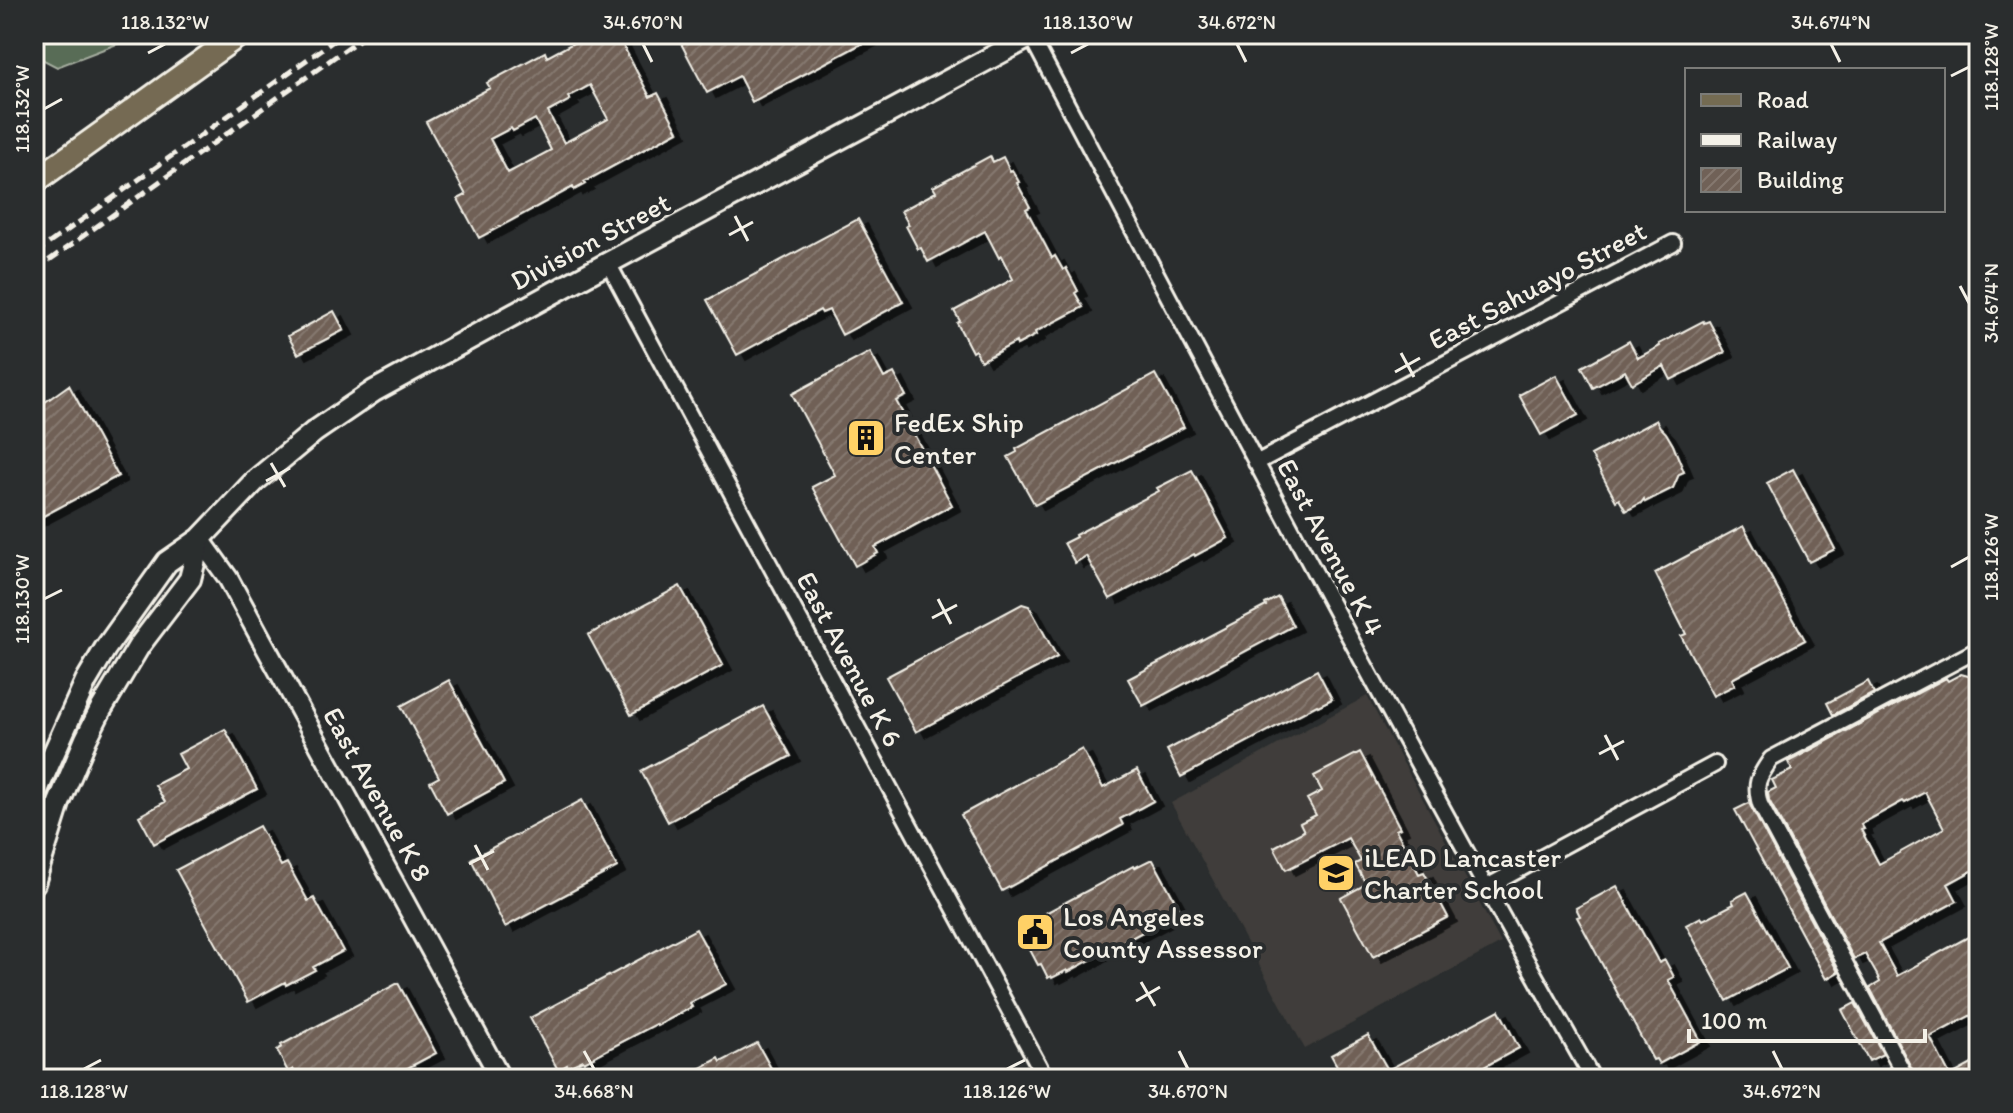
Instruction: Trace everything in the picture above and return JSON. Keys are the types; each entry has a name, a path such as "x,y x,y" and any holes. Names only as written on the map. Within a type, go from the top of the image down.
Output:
{"main road":[{"path":"34,182 240,34"},
{"name":"Division Street","path":"34,797 86,681 167,562 200,539 255,481 314,432 362,399 608,263 1033,35"},
{"path":"34,883 59,803 86,739 139,646 190,579 200,539"}],"street":[{"name":"East Avenue K 4","path":"1033,35 1256,463 1485,888 1593,1079"},
{"name":"East Sahuayo Street","path":"1256,463 1673,243"},
{"name":"East Avenue K 6","path":"608,263 1046,1079"},
{"name":"East Avenue K 8","path":"200,539 228,578 501,1079"},
{"path":"1907,1079 1760,804 1756,790 1760,774 1771,759 1979,649"},
{"path":"1485,888 1715,764"}],"shaded area":[{"name":"iLEAD Lancaster Charter School","path":"1367,696 1501,943 1305,1049 1171,803"}],"green space":[{"path":"34,34 143,34 57,67 34,55"}],"building":[{"path":"590,34 617,34 650,97 658,93 678,131 574,190 573,187 479,238 458,199 466,195 426,122 490,88 487,83 545,52 547,57","holes":["590,85 608,119 564,143 548,112","535,119 551,150 508,173 490,139"]},
{"path":"676,34 880,34 752,102 739,76 707,93"},
{"path":"990,156 993,162 1003,157 1012,170 1030,207 1026,209 1052,258 1055,256 1063,270 1066,268 1083,307 1035,332 1036,335 981,361 975,350 972,352 954,311 1013,279 1001,256 999,258 985,231 928,262 921,248 918,249 901,211 936,192 933,187"},
{"path":"858,219 903,302 842,335 829,310 822,313 820,310 737,355 707,300"},
{"path":"334,311 344,330 298,354 288,336"},
{"path":"1703,321 1709,321 1725,352 1671,380 1664,366 1632,384 1625,371 1593,388 1582,367 1629,341 1638,358"},
{"name":"FedEx Ship Center","path":"870,352 884,378 894,373 906,396 896,401 952,505 875,547 878,553 855,566 812,487 835,475 792,394"},
{"path":"1155,374 1184,427 1035,505 1008,457 1017,452 1016,449"},
{"path":"1556,375 1578,415 1541,435 1519,395"},
{"path":"69,385 118,476 34,521 34,410"},
{"path":"1656,420 1673,445 1684,472 1679,474 1673,488 1645,502 1644,499 1626,511 1619,499 1616,501 1591,455"},
{"path":"1793,469 1835,549 1809,562 1767,483"},
{"path":"1192,470 1228,538 1110,599 1086,556 1075,563 1064,543"},
{"path":"1743,526 1805,640 1732,679 1735,685 1713,696 1681,636 1686,634 1655,573"},
{"path":"680,586 723,665 631,715 588,635"},
{"path":"1278,597 1293,626 1143,706 1128,679"},
{"path":"1022,604 1029,606 1057,657 916,732 886,677"},
{"path":"1317,670 1332,699 1181,777 1167,750"},
{"path":"1961,674 1979,679 1979,867 1948,884 1957,901 1879,943 1897,976 1979,931 1979,1011 1930,1037 1950,1076 1979,1060 1979,1079 1917,1079 1870,988 1880,982 1877,975 1865,954 1854,959 1769,800 1768,792 1776,788 1772,780 1792,770 1788,762 1946,678 1948,681","holes":["1925,792 1944,828 1879,864 1861,830 1864,829 1861,824"]},
{"path":"449,680 504,783 447,814 430,782 439,777 401,706"},
{"path":"1868,681 1874,693 1833,715 1827,703"},
{"path":"763,706 791,756 668,822 641,771"},
{"path":"225,729 257,789 154,844 139,816 165,802 155,785 186,769 178,754"},
{"path":"1082,749 1103,788 1137,770 1153,801 1120,819 1123,825 1002,891 961,815"},
{"path":"1360,752 1400,828 1396,830 1419,874 1424,872 1448,917 1373,957 1341,898 1366,884 1355,864 1361,861 1348,838 1286,870 1274,847 1304,831 1300,823 1316,815 1307,799 1322,791 1314,776"},
{"path":"582,800 617,867 505,927 471,859"},
{"path":"1749,803 1838,972 1826,979 1735,810"},
{"path":"259,826 281,866 287,863 308,901 314,898 343,951 313,967 315,970 248,1002 176,870"},
{"path":"1153,860 1179,908 1163,921 1068,972 1048,978 1028,946 1024,927 1133,866"},
{"path":"1617,886 1659,963 1665,960 1674,977 1668,980 1701,1041 1659,1064 1656,1059 1653,1060 1577,917 1580,916 1576,908"},
{"path":"1747,892 1788,968 1727,1001 1686,925 1734,904 1732,900"},
{"path":"696,929 726,984 690,1003 692,1007 657,1026 584,1062 558,1070 530,1018"},
{"path":"398,983 436,1053 387,1079 299,1079 293,1069 288,1072 277,1050 281,1045"},
{"path":"1855,1003 1883,1054 1869,1061 1842,1010"},
{"path":"1499,1010 1519,1048 1462,1079 1344,1079 1331,1055 1368,1035 1388,1070"},
{"path":"757,1043 777,1079 680,1079 719,1058 721,1062"}],"railway":[{"path":"34,254 343,34"},
{"path":"34,271 367,34"}],"place":[{"name":"FedEx Ship Center","path":"866,438"},
{"name":"iLEAD Lancaster Charter School","path":"1336,873"},
{"name":"Los Angeles County Assessor","path":"1035,932"}]}
